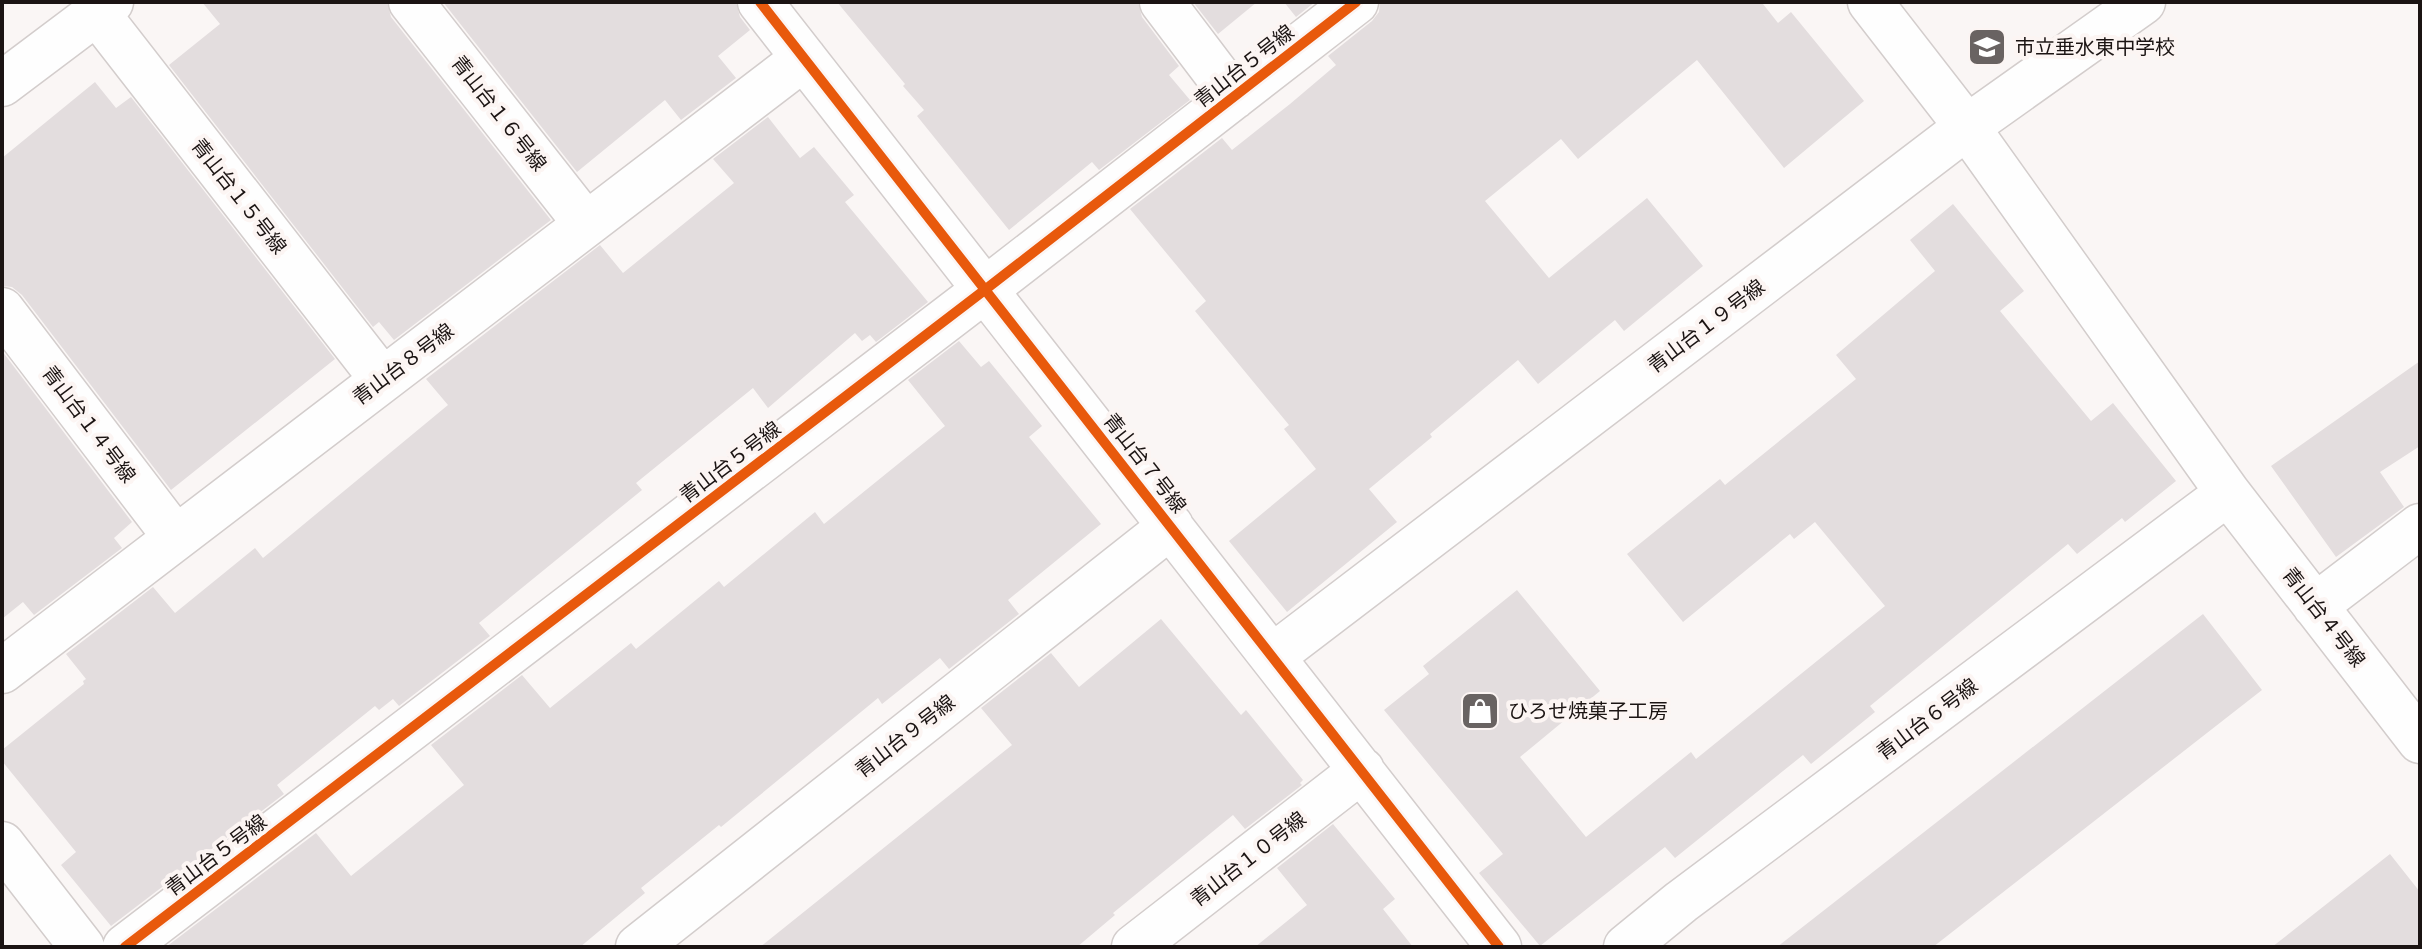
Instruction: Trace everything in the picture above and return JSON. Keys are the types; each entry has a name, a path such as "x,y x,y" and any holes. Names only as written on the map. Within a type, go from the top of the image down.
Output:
{"street":[{"name":"青山台１６号線","path":"411,2 586,224"},
{"name":"青山台７号線","path":"760,2 1499,947"},
{"path":"1162,2 1234,97"},
{"name":"青山台５号線","path":"125,947 1356,2"},
{"name":"青山台４号線","path":"1870,2 1967,127 2228,493 2420,741"},
{"name":"青山台１９号線","path":"1273,656 1967,127 2143,2"},
{"path":"2,84 104,8"},
{"name":"青山台１５号線","path":"104,8 382,379"},
{"name":"青山台８号線","path":"2,671 804,58"},
{"name":"青山台１４号線","path":"2,310 176,538"},
{"name":"青山台６号線","path":"1626,947 1681,902 2228,493"},
{"name":"青山台９号線","path":"638,947 1171,526"},
{"path":"2315,606 2420,526"},
{"name":"青山台１０号線","path":"1134,947 1362,770"},
{"path":"2,844 82,947"}],"building":[{"path":"202,2 387,2 391,17 551,220 394,340 379,322 373,327 169,65 220,24"},
{"path":"443,2 736,2 740,17 750,30 718,56 736,78 681,120 665,100 577,172"},
{"path":"837,2 1138,2 1142,17 1179,66 1169,75 1190,100 1099,170 1092,162 1009,230 917,116 924,110 903,86 905,84"},
{"path":"1193,2 1257,2 1218,34"},
{"path":"1284,2 1315,2 1296,17"},
{"path":"1380,2 1766,2 1763,4 1778,23 1791,12 1864,101 1784,168 1697,60 1578,159 1561,139 1485,201 1549,278 1647,198 1703,266 1624,331 1615,320 1538,384 1518,360 1369,489 1397,522 1287,612 1229,541 1316,469 1284,429 1289,425 1195,311 1206,301 1130,209 1222,138 1232,150 1290,104 1336,65 1328,56 1372,21 1379,12"},
{"path":"95,82 116,108 131,97 335,359 171,490 22,295 12,287 2,286 2,158"},
{"path":"768,117 800,158 814,147 854,195 845,202 928,302 876,342 870,335 862,341 855,333 768,408 753,388 636,483 642,490 479,623 490,636 399,706 393,699 379,710 375,706 277,785 284,794 111,926 61,865 76,852 2,761 2,750 84,684 86,679 66,654 153,587 175,613 255,548 263,558 448,405 426,379 600,245 623,273 734,183 713,159"},
{"path":"1953,204 2024,291 2000,311 2091,421 2113,403 2176,481 2125,522 2122,518 2077,554 2068,544 1870,706 1875,712 1811,764 1803,755 1675,858 1665,847 1540,946 1479,873 1503,854 1384,710 1429,674 1423,666 1517,590 1600,691 1520,757 1586,837 1691,752 1696,759 1885,606 1815,522 1794,539 1790,534 1683,622 1627,554 1720,479 1725,485 1856,379 1836,355 1935,271 1910,240"},
{"path":"959,341 981,367 989,361 1042,426 1029,437 1101,524 1008,600 1019,614 949,669 940,658 882,704 878,698 721,827 719,825 641,888 645,893 580,947 166,947 316,833 351,876 464,785 431,745 522,675 550,708 631,643 636,649 719,581 724,587 815,512 824,524 945,426 908,380"},
{"path":"2,351 132,522 114,538 122,548 34,615 23,602 2,619"},
{"path":"2420,361 2420,446 2380,472 2404,507 2336,557 2271,466"},
{"path":"2203,614 2262,690 1933,947 1777,947"},
{"path":"1161,619 1241,715 1246,710 1303,780 1302,785 1245,829 1233,815 1113,913 1115,915 1077,947 760,947 1012,745 981,708 1051,653 1079,687"},
{"path":"1333,824 1395,899 1383,909 1413,947 1255,947 1307,905 1277,868"},
{"path":"2390,854 2420,892 2420,947 2272,947"}],"cycle path":[{"path":"760,2 1499,947"},
{"path":"125,947 1356,2"}],"place":[{"name":"市立垂水東中学校","path":"1987,47"},
{"name":"ひろせ焼菓子工房","path":"1480,711"}]}
